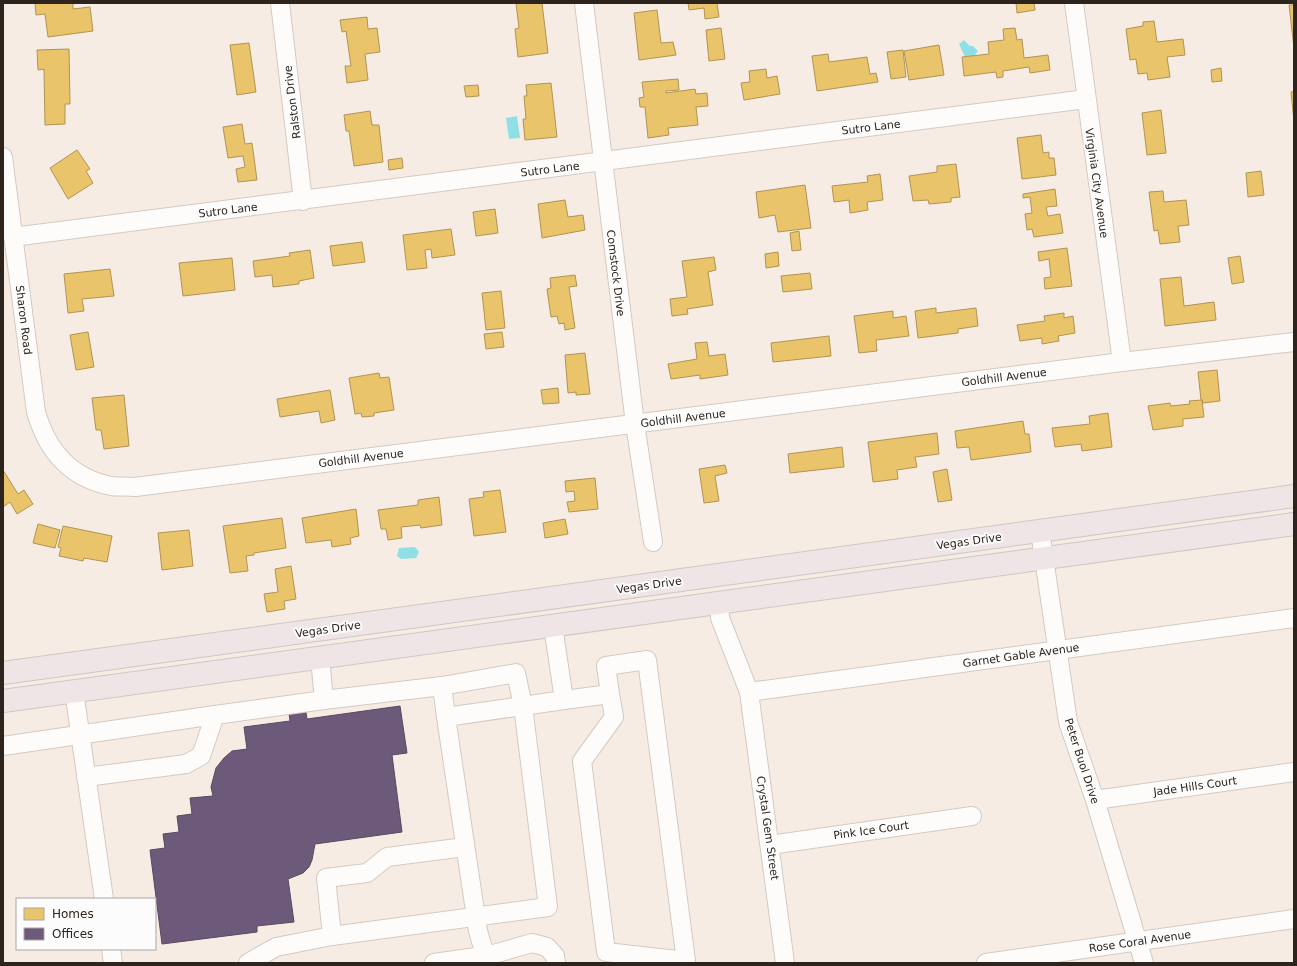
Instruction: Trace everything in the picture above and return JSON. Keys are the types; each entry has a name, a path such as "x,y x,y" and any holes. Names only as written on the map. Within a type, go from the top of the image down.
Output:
{"main road":[{"name":"Vegas Drive","path":"3,673 1294,496"},
{"path":"3,701 1294,524"},
{"path":"549,599 553,626"}],"street":[{"name":"Ralston Drive","path":"280,3 303,200"},
{"name":"Comstock Drive","path":"584,3 602,162 635,424 653,542"},
{"name":"Virginia City Avenue","path":"1074,3 1122,362"},
{"name":"Sutro Lane","path":"13,237 1086,99"},
{"name":"Sharon Road","path":"3,157 36,412 48,444 61,460 74,470"},
{"name":"Goldhill Avenue","path":"74,470 88,478 111,486 135,487 1122,362 1294,342"},
{"name":"Peter Buol Drive","path":"1040,531 1056,650 1068,722 1095,800 1144,963"},
{"name":"Crystal Gem Street","path":"719,603 720,618 749,692 785,963"},
{"name":"Garnet Gable Avenue","path":"749,692 1294,618"},
{"path":"553,626 564,700"},
{"path":"320,658 324,700"},
{"path":"647,660 686,961 606,952 582,760 614,717 610,694 606,666 647,660"},
{"path":"3,746 324,700 442,686 516,673 523,706 548,907 332,936 276,947 248,963"},
{"path":"442,686 476,917 485,955"},
{"path":"74,691 104,898"},
{"path":"446,718 610,694"},
{"path":"86,777 186,764 201,756 215,715"},
{"name":"Jade Hills Court","path":"1095,800 1294,772"},
{"name":"Pink Ice Court","path":"770,844 972,816"},
{"path":"332,936 326,878 368,873 387,857 465,847"},
{"name":"Rose Coral Avenue","path":"986,963 1294,919"},
{"path":"434,963 485,955 532,943 547,947 555,956 556,963"},
{"path":"111,950 114,963"}],"water":[{"path":"964,40 978,51 973,57 965,57 959,44"},
{"path":"517,116 520,138 509,139 506,118"},
{"path":"415,547 419,552 416,558 401,559 397,556 399,548"}],"building: Homes":[{"path":"35,3 73,3 73,9 90,7 93,31 48,37 45,14 36,15"},
{"path":"516,3 542,3 548,53 518,57 515,29 519,28"},
{"path":"688,3 717,3 719,17 705,19 704,8 689,10"},
{"path":"1016,3 1034,3 1035,10 1017,13"},
{"path":"1289,5 1294,5 1294,48"},
{"path":"657,10 661,43 673,42 676,55 639,60 634,13"},
{"path":"367,17 368,29 377,28 380,52 365,54 368,80 347,83 345,66 351,66 346,31 342,32 340,20"},
{"path":"1154,21 1157,42 1183,39 1185,55 1167,57 1170,77 1148,80 1147,73 1138,74 1136,59 1130,60 1126,29 1143,26 1143,22"},
{"path":"721,28 725,59 709,61 706,30"},
{"path":"1015,28 1017,40 1022,39 1024,58 1048,55 1050,70 1030,73 1029,67 1003,71 1003,77 997,78 996,72 964,76 962,57 989,54 988,42 1004,40 1003,29"},
{"path":"249,43 256,92 237,95 230,45"},
{"path":"939,45 944,75 909,80 904,51"},
{"path":"69,49 70,104 65,104 65,124 45,125 44,69 38,70 37,50"},
{"path":"903,50 906,77 891,79 887,52"},
{"path":"828,54 829,62 867,57 870,74 876,73 878,82 817,91 812,56"},
{"path":"1221,68 1222,81 1212,82 1211,70"},
{"path":"766,69 767,78 777,76 780,94 744,100 741,83 750,82 749,71"},
{"path":"678,79 679,90 666,91 666,93 695,89 696,94 707,93 708,106 696,107 698,125 668,128 669,135 648,138 645,107 640,107 639,98 644,97 642,82"},
{"path":"551,83 557,137 525,140 523,119 526,119 524,96 527,96 526,85"},
{"path":"478,85 479,96 466,97 464,86"},
{"path":"1294,91 1294,121 1291,92"},
{"path":"1161,110 1166,153 1147,155 1142,113"},
{"path":"370,111 372,125 379,125 383,162 354,166 349,131 346,131 344,115"},
{"path":"242,124 245,144 252,143 257,180 238,182 236,169 245,167 243,156 228,158 223,127"},
{"path":"1041,135 1043,153 1049,152 1049,158 1054,158 1056,175 1022,179 1017,138"},
{"path":"77,150 90,169 86,171 93,183 68,199 50,168"},
{"path":"402,158 403,168 389,170 388,160"},
{"path":"956,164 960,197 951,198 951,202 929,204 928,200 913,201 909,176 937,172 937,166"},
{"path":"1261,171 1264,195 1248,197 1246,173"},
{"path":"880,174 883,200 867,202 868,210 850,213 849,200 834,202 832,186 868,182 867,176"},
{"path":"805,185 811,228 778,232 775,215 759,218 756,192"},
{"path":"1055,189 1057,206 1046,207 1048,216 1060,214 1063,233 1034,237 1032,229 1027,230 1025,214 1032,213 1030,197 1023,198 1023,194"},
{"path":"1163,191 1164,202 1186,200 1189,225 1178,226 1180,242 1160,244 1158,230 1154,231 1149,192"},
{"path":"565,200 568,217 583,215 585,230 542,238 538,204"},
{"path":"495,209 498,233 476,236 473,212"},
{"path":"451,229 455,255 432,258 431,249 425,250 427,268 407,270 403,235"},
{"path":"799,231 801,250 792,251 790,233"},
{"path":"362,242 365,262 333,266 330,246"},
{"path":"1067,248 1072,286 1045,289 1044,278 1051,277 1049,259 1039,261 1038,252"},
{"path":"310,250 314,278 299,281 299,284 273,287 272,275 255,277 253,261 290,256 289,253"},
{"path":"778,252 779,266 766,268 765,254"},
{"path":"1240,256 1244,282 1232,284 1228,258"},
{"path":"714,257 716,270 708,272 713,305 687,309 688,314 672,316 670,299 687,297 682,261"},
{"path":"232,258 235,290 183,296 179,263"},
{"path":"110,269 114,296 82,299 84,311 68,313 64,274"},
{"path":"810,273 812,289 783,292 781,276"},
{"path":"575,275 577,286 569,287 575,328 565,330 564,323 559,324 557,316 551,317 547,289 551,288 550,278"},
{"path":"1181,277 1184,306 1214,302 1216,320 1165,326 1160,279"},
{"path":"501,291 505,328 486,330 482,293"},
{"path":"936,308 936,313 976,308 978,326 958,329 958,333 918,338 915,311"},
{"path":"893,311 893,318 906,316 909,336 876,340 877,351 859,353 854,316"},
{"path":"1064,313 1064,318 1073,316 1075,333 1058,336 1059,341 1042,344 1042,338 1020,341 1017,325 1045,321 1044,316"},
{"path":"88,332 94,367 76,370 70,335"},
{"path":"502,332 504,347 486,349 484,334"},
{"path":"829,336 831,356 773,362 771,343"},
{"path":"707,342 709,356 725,354 728,375 700,379 700,375 671,379 668,364 697,359 695,343"},
{"path":"585,353 590,394 576,395 576,392 568,393 565,355"},
{"path":"1217,370 1220,401 1203,403 1201,400 1198,372"},
{"path":"379,373 380,378 389,377 394,410 374,413 374,416 362,417 361,413 355,414 349,378"},
{"path":"558,388 559,403 543,404 541,390"},
{"path":"330,390 335,420 321,423 319,411 280,417 277,399"},
{"path":"124,395 129,446 104,449 101,430 96,430 92,398"},
{"path":"1202,400 1204,417 1183,419 1183,426 1153,430 1148,406 1170,403 1171,406 1190,404 1189,401"},
{"path":"1108,413 1112,447 1082,451 1081,444 1055,447 1052,428 1090,424 1089,416"},
{"path":"1023,421 1025,434 1029,434 1031,452 971,460 969,447 957,448 955,431"},
{"path":"937,433 939,454 915,457 917,467 897,470 898,479 873,482 868,442"},
{"path":"842,447 844,467 790,473 788,454"},
{"path":"725,465 727,473 715,476 719,501 704,503 699,469"},
{"path":"947,469 952,500 938,502 933,472"},
{"path":"3,470 18,494 24,490 33,504 17,514 10,502 3,507"},
{"path":"595,478 598,509 569,512 567,502 575,501 574,491 566,492 565,481"},
{"path":"500,490 506,532 474,536 469,499 484,497 483,492"},
{"path":"439,497 442,525 421,528 420,525 401,527 402,538 388,540 386,529 381,529 378,510 418,505 418,500"},
{"path":"356,509 359,536 350,538 351,544 332,547 331,540 306,543 302,518"},
{"path":"282,518 286,548 254,553 254,555 246,556 248,571 230,573 223,526"},
{"path":"565,519 568,534 545,538 543,523"},
{"path":"38,524 60,530 55,548 33,543"},
{"path":"63,526 112,536 107,562 84,558 83,561 59,556 61,548 58,547"},
{"path":"189,530 193,566 162,570 158,533"},
{"path":"291,566 296,599 284,601 285,609 267,612 264,594 278,592 275,569"}],"building: Offices":[{"path":"303,694 307,719 400,706 407,753 392,755 402,832 315,844 309,867 303,873 288,879 294,922 257,926 257,932 162,944 150,850 165,848 163,834 179,832 177,816 192,814 190,798 213,796 211,787 216,768 232,751 247,749 244,727 290,721 287,697"}]}
